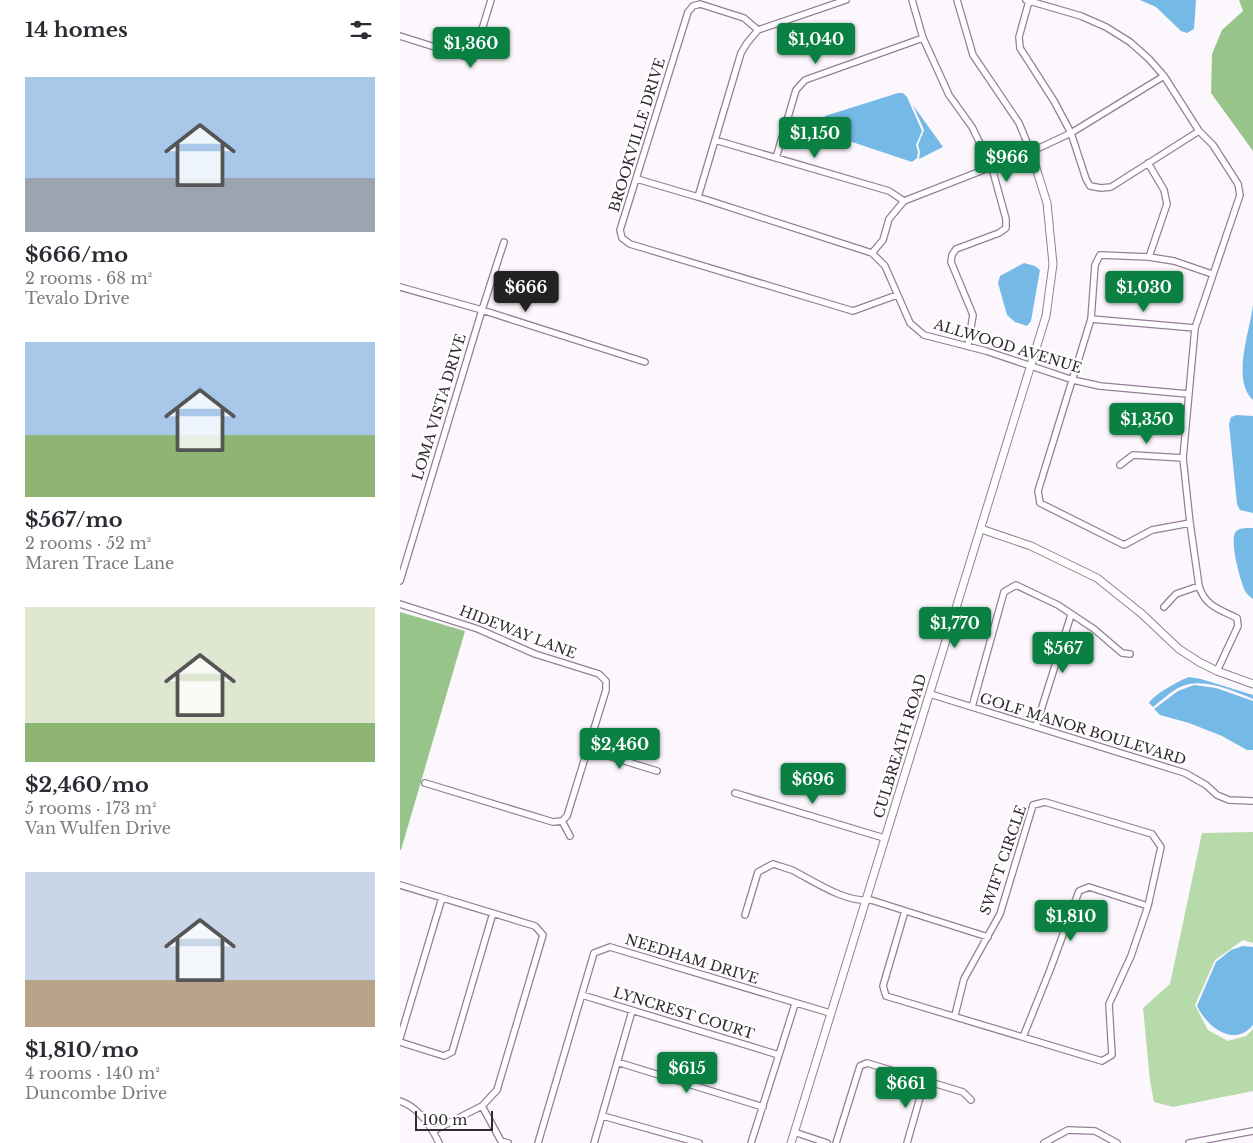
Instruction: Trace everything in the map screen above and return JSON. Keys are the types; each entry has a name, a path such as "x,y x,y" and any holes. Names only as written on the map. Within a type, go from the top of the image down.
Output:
{"street":[{"path":"400,36 473,59 491,0"},
{"path":"698,197 741,53 747,43 758,30 846,0"},
{"path":"912,0 923,38 949,95 972,127 992,168 1006,219 1006,228 999,233 956,249 952,255 951,262 973,315 968,346"},
{"name":"CULBREATH ROAD","path":"790,1143 1046,316 1053,264 1047,203 1026,137 973,54 957,0"},
{"path":"1199,131 1111,186 1101,188 1090,186 1086,180 1071,133 1054,101 1020,48 1019,37 1028,1 1081,16 1106,27 1130,42 1143,53 1164,76 1199,131 1213,145 1238,184 1240,195 1195,328 1183,458 1190,523 1202,595 1208,603 1237,618 1238,626 1217,671"},
{"name":"BROOKVILLE DRIVE","path":"758,30 744,18 700,4 693,6 688,12 620,230 622,238 630,244 853,312 897,295"},
{"path":"776,158 796,90 805,80 923,38"},
{"path":"636,179 872,253 883,240 889,219 904,201 992,168 1071,133 1164,76"},
{"path":"715,140 889,191 904,201"},
{"path":"1148,163 1164,190 1167,204 1149,257"},
{"name":"LOMA VISTA DRIVE","path":"400,581 504,242"},
{"name":"ALLWOOD AVENUE","path":"872,253 885,266 910,323 924,335 968,346 1074,380 1100,386 1188,394"},
{"path":"1190,523 1152,530 1124,545 1040,503 1038,491 1074,380 1091,319 1095,265 1100,255 1149,257 1174,261 1212,274"},
{"path":"400,287 482,310 645,362"},
{"path":"1091,319 1195,328"},
{"path":"1120,464 1133,455 1183,458"},
{"path":"981,529 1031,546 1097,578 1142,614 1179,649 1217,671 1253,684"},
{"path":"972,707 1004,592 1016,586 1058,605 1094,629 1122,653 1130,654"},
{"path":"1164,607 1176,594 1199,586"},
{"name":"HIDEWAY LANE","path":"400,604 478,629 535,654 599,674 606,681 606,690 589,750 567,816 562,821"},
{"path":"1036,726 1071,615"},
{"name":"GOLF MANOR BOULEVARD","path":"930,694 1185,773 1229,800 1253,801"},
{"path":"589,750 657,771"},
{"path":"426,783 552,822 562,821 570,836"},
{"path":"735,793 884,838"},
{"name":"SWIFT CIRCLE","path":"905,911 883,986 886,996 955,1015 1102,1061 1112,1056 1109,1004 1131,956 1148,906 1161,847 1152,834 1045,802 1033,805 1000,914 964,979 955,1015"},
{"path":"745,915 758,872 773,864 790,870 829,891 865,901 871,900 988,937"},
{"path":"400,885 535,926 543,935 497,1090 482,1106 433,1131"},
{"path":"1023,1037 1050,970 1078,891 1088,887 1148,906"},
{"path":"400,1038 442,898"},
{"path":"400,1042 444,1056 452,1052 493,913"},
{"name":"NEEDHAM DRIVE","path":"538,1143 594,953 610,947 794,1004 830,1013"},
{"name":"LYNCREST COURT","path":"582,995 779,1055"},
{"path":"751,1143 794,1004"},
{"path":"594,1143 632,1011"},
{"path":"617,1062 763,1107"},
{"path":"836,1143 860,1066 867,1063 963,1092 971,1100"},
{"path":"907,1143 925,1080"},
{"path":"400,1100 414,1108 433,1131 438,1143"},
{"path":"482,1106 501,1141 508,1143"},
{"path":"603,1116 699,1143"},
{"path":"1044,1143 1068,1130 1095,1131 1117,1143"},
{"path":"1189,1143 1253,1131"},
{"path":"794,1132 827,1143"}],"green space":[{"path":"1239,0 1253,0 1253,151 1211,93 1212,54 1222,30 1243,11"},
{"path":"400,612 465,631 401,850 400,850"},
{"path":"1253,832 1253,943 1243,940 1215,960 1195,1005 1208,1030 1228,1041 1246,1036 1253,1029 1253,1091 1173,1107 1154,1102 1150,1081 1143,1008 1170,984 1202,833"}],"water":[{"path":"1140,0 1196,0 1194,29 1187,33 1181,31 1156,7"},
{"path":"903,93 907,97 922,131 916,145 917,158 912,162 823,131 825,116"},
{"path":"913,105 943,147 919,159 918,145 924,130"},
{"path":"1024,263 1035,266 1040,270 1031,321 1027,326 1015,322 1007,315 998,283 1000,276"},
{"path":"1253,305 1253,400 1243,380 1243,368"},
{"path":"1237,415 1253,416 1253,513 1240,510 1237,504 1229,424 1231,417"},
{"path":"1243,528 1253,528 1253,599 1243,586 1236,562 1234,538 1236,531"},
{"path":"1189,677 1253,695 1253,699 1216,686 1197,683 1178,688 1153,707 1149,703 1173,684"},
{"path":"1194,685 1216,688 1253,701 1253,750 1247,750 1222,736 1189,723 1160,715 1154,709 1178,691"},
{"path":"1243,946 1253,947 1253,1025 1246,1032 1230,1035 1222,1032 1207,1021 1197,1006 1216,962 1231,950"}]}
